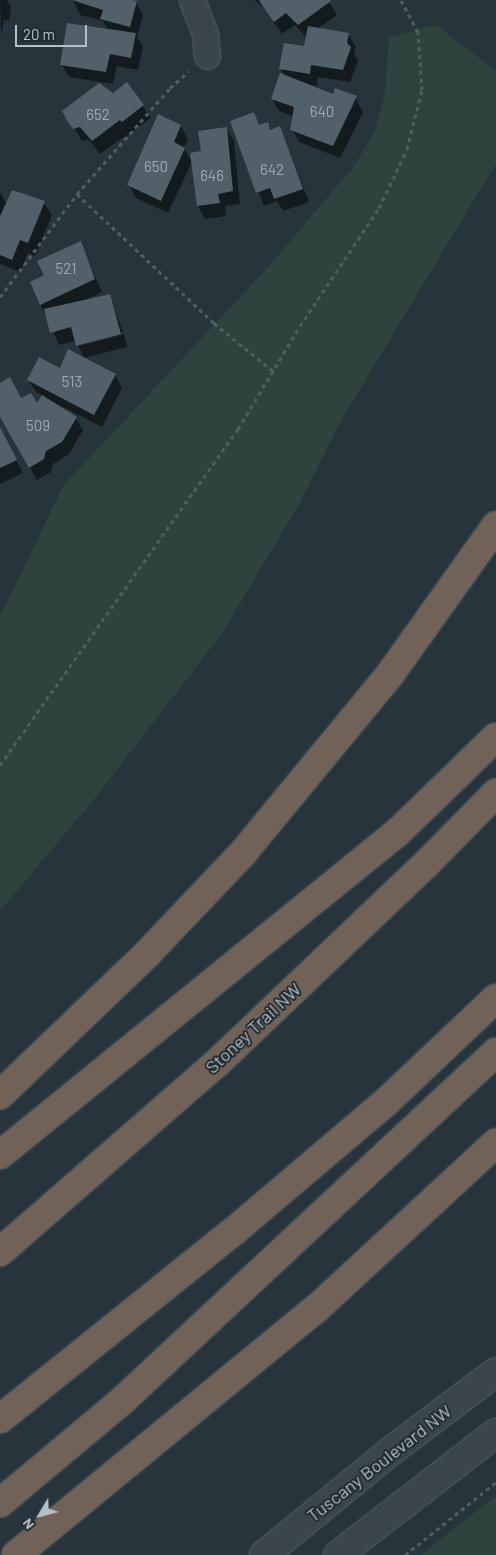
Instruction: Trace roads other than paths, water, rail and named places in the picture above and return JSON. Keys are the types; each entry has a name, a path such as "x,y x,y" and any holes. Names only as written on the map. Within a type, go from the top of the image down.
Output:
{"highway":[{"path":"0,1095 147,954 242,854 391,673 496,526"},
{"path":"0,1155 398,832 496,737"},
{"name":"Stoney Trail NW","path":"0,1252 217,1063 427,863 496,793"},
{"path":"0,1419 234,1231 377,1111 496,998"},
{"path":"0,1503 124,1400 496,1052"},
{"path":"16,1555 316,1309 496,1143"}],"street":[{"path":"192,0 205,34 207,56"},
{"name":"Tuscany Boulevard NW","path":"264,1555 391,1451 496,1372"},
{"path":"338,1555 496,1432"}]}
